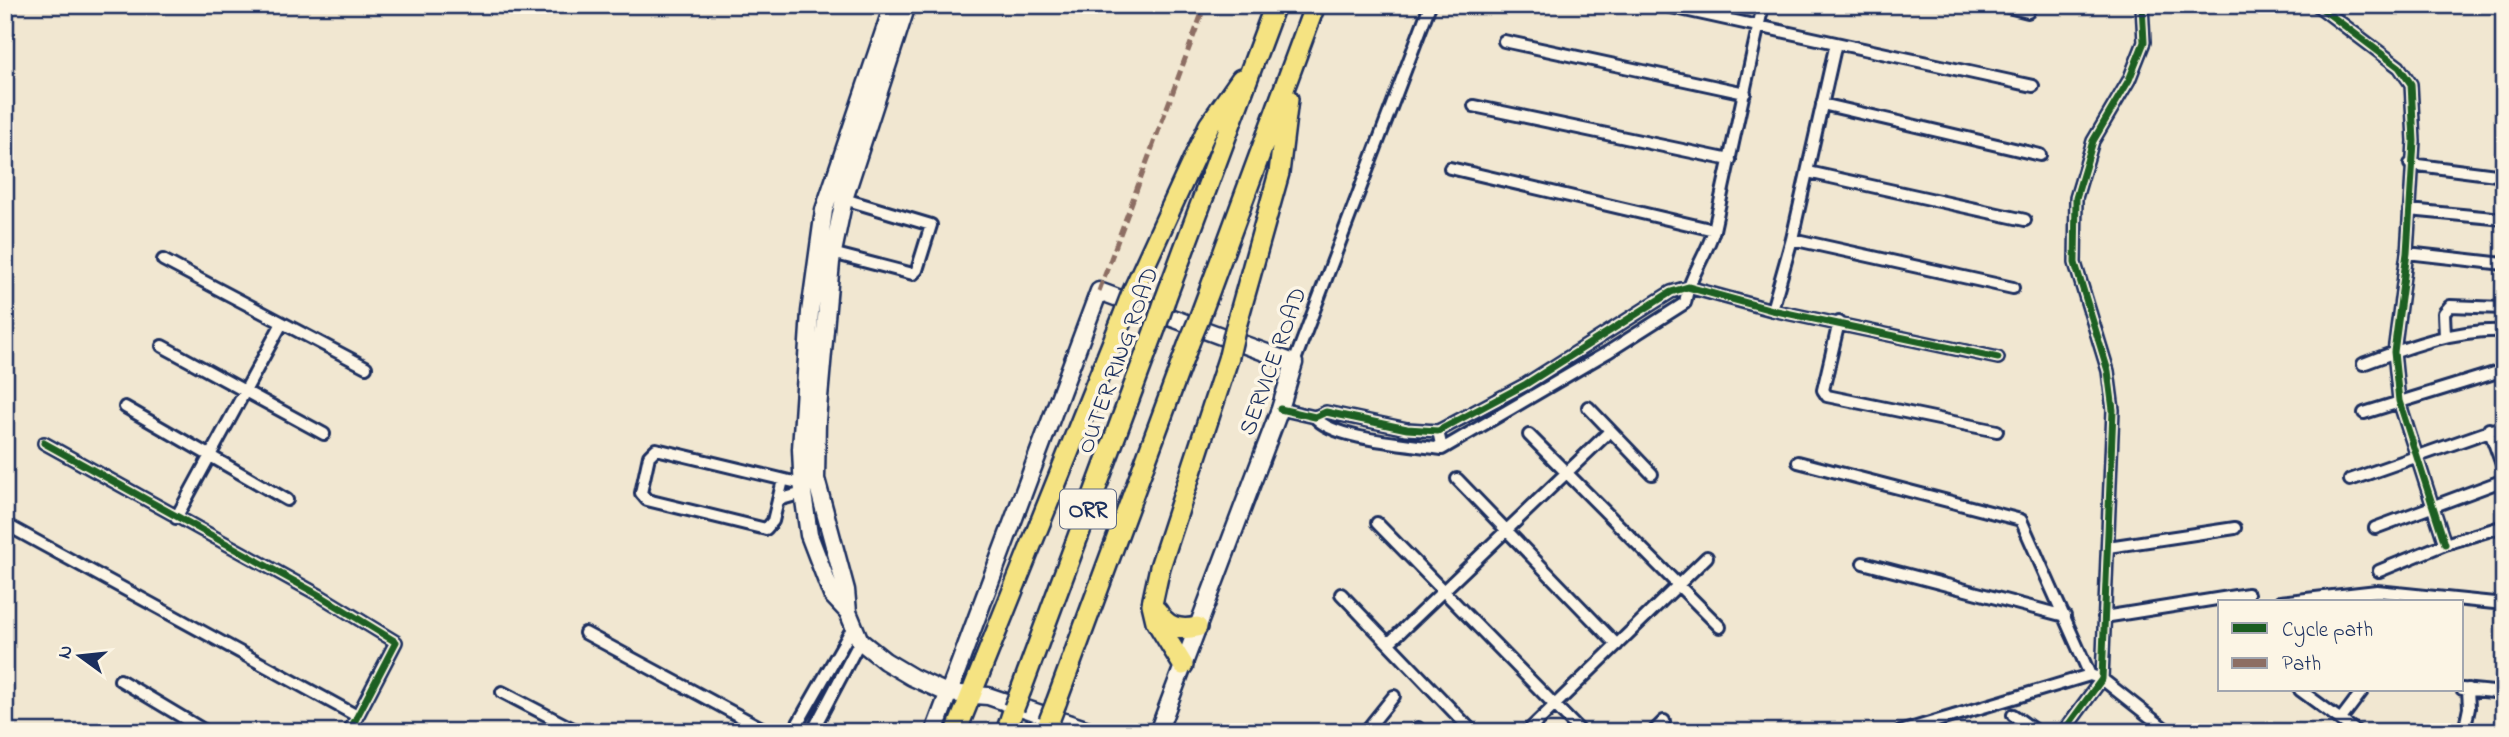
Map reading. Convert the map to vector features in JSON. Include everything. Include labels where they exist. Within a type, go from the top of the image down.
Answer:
[{"type":"highway","name":"OUTER RING ROAD","points":[[1006,732],[1275,5]]},
{"type":"highway","name":"ORR","points":[[1050,718],[1315,5]]},
{"type":"highway","points":[[956,732],[1132,293],[1209,125],[1256,56]]},
{"type":"highway","points":[[1183,666],[1156,621],[1152,604],[1160,567],[1236,330],[1279,173],[1292,67]]},
{"type":"highway","points":[[1152,604],[1163,621],[1171,626],[1197,627]]},
{"type":"main road","points":[[853,627],[846,590],[816,480],[818,407],[832,253],[844,199],[907,5]]},
{"type":"main road","points":[[890,7],[824,210],[810,312],[801,449],[809,535],[832,595],[853,627],[884,661],[947,693],[988,696],[1094,732]]},
{"type":"main road","points":[[934,732],[1099,291],[1294,363]]},
{"type":"main road","name":"SERVICE ROAD","points":[[1158,732],[1280,410],[1294,363]]},
{"type":"street","name":"SERVICE ROAD","points":[[1294,363],[1430,5]]},
{"type":"street","points":[[1662,5],[2033,86]]},
{"type":"street","points":[[1315,416],[1323,426],[1373,438],[1442,449],[1608,352],[1685,303],[1688,287],[1709,247],[1714,230],[1763,5]]},
{"type":"street","points":[[2000,5],[2028,12]]},
{"type":"street","points":[[2063,732],[2102,679],[2113,410],[2108,371],[2075,263],[2076,198],[2093,141],[2129,80],[2144,42],[2142,5]]},
{"type":"street","points":[[2317,5],[2399,67],[2411,84],[2414,115],[2407,253],[2394,352],[2399,401],[2430,506],[2445,544]]},
{"type":"street","points":[[1504,41],[1745,93]]},
{"type":"street","points":[[1772,310],[1792,239],[1836,43]]},
{"type":"street","points":[[1822,104],[2040,155]]},
{"type":"street","points":[[1474,106],[1730,160]]},
{"type":"street","points":[[2410,164],[2504,176]]},
{"type":"street","points":[[1450,168],[1714,230]]},
{"type":"street","points":[[1808,172],[2025,220]]},
{"type":"street","points":[[832,253],[913,274],[917,270],[931,225],[844,199]]},
{"type":"street","points":[[2409,210],[2504,219]]},
{"type":"street","points":[[1792,239],[2013,288]]},
{"type":"street","points":[[2407,253],[2504,264]]},
{"type":"street","points":[[163,260],[281,325],[366,367]]},
{"type":"street","points":[[1280,410],[1315,416],[1326,412],[1407,429],[1438,431],[1526,384],[1671,292],[1688,287],[1772,310],[1839,322],[1998,358]]},
{"type":"street","points":[[2445,337],[2444,313],[2450,306],[2503,308]]},
{"type":"street","points":[[1839,322],[1823,390],[1827,396],[1997,431]]},
{"type":"street","points":[[176,518],[281,325]]},
{"type":"street","points":[[2363,364],[2445,337],[2472,331],[2504,331]]},
{"type":"street","points":[[1599,337],[1608,352]]},
{"type":"street","points":[[162,346],[324,434]]},
{"type":"street","points":[[2364,413],[2501,372]]},
{"type":"street","points":[[125,407],[287,500]]},
{"type":"street","points":[[1588,407],[1652,474]]},
{"type":"street","points":[[2350,480],[2489,429],[2504,426]]},
{"type":"street","points":[[2489,429],[2504,470]]},
{"type":"street","points":[[1389,643],[1611,430]]},
{"type":"street","points":[[1438,431],[1442,449]]},
{"type":"street","points":[[1529,435],[1720,627]]},
{"type":"street","points":[[44,443],[319,595],[396,642],[349,732]]},
{"type":"street","points":[[783,480],[771,525],[762,529],[647,500],[641,489],[649,456],[656,449],[783,480],[803,488]]},
{"type":"street","points":[[1798,462],[2021,520],[2090,674]]},
{"type":"street","points":[[1457,479],[1617,645]]},
{"type":"street","points":[[2375,528],[2504,480]]},
{"type":"street","points":[[778,500],[803,488]]},
{"type":"street","points":[[1377,523],[1581,732]]},
{"type":"street","points":[[5,524],[358,716]]},
{"type":"street","points":[[2379,570],[2445,544],[2504,526]]},
{"type":"street","points":[[2108,547],[2235,528]]},
{"type":"street","points":[[1527,732],[1707,557]]},
{"type":"street","points":[[1863,564],[2065,616]]},
{"type":"street","points":[[1341,594],[1473,732]]},
{"type":"street","points":[[2104,617],[2248,594]]},
{"type":"street","points":[[2318,600],[2376,597],[2431,600]]},
{"type":"street","points":[[2464,602],[2504,604]]},
{"type":"street","points":[[793,732],[853,627]]},
{"type":"street","points":[[812,732],[853,627]]},
{"type":"street","points":[[585,633],[769,732]]},
{"type":"street","points":[[1900,732],[2090,674],[2102,679],[2169,732]]},
{"type":"street","points":[[120,680],[207,732]]},
{"type":"street","points":[[2464,732],[2469,708],[2465,689],[2504,693]]},
{"type":"street","points":[[502,692],[579,732]]},
{"type":"street","points":[[2303,692],[2357,732]]},
{"type":"street","points":[[2341,719],[2361,692]]},
{"type":"street","points":[[1366,732],[1394,696]]},
{"type":"street","points":[[2013,715],[2037,732]]},
{"type":"street","points":[[1653,732],[1664,721]]},
{"type":"marked path","points":[[1099,291],[1205,5]]},
{"type":"cycle path","points":[[2063,732],[2102,679],[2113,410],[2108,371],[2075,263],[2076,198],[2093,141],[2129,80],[2144,42],[2142,5]]},
{"type":"cycle path","points":[[2317,5],[2399,67],[2411,84],[2414,141],[2407,253],[2394,352],[2399,401],[2445,544]]},
{"type":"cycle path","points":[[1280,409],[1315,417],[1326,412],[1407,429],[1438,431],[1526,384],[1671,292],[1688,287],[1772,310],[1998,358]]},
{"type":"cycle path","points":[[44,443],[319,595],[396,642],[349,732]]}]
